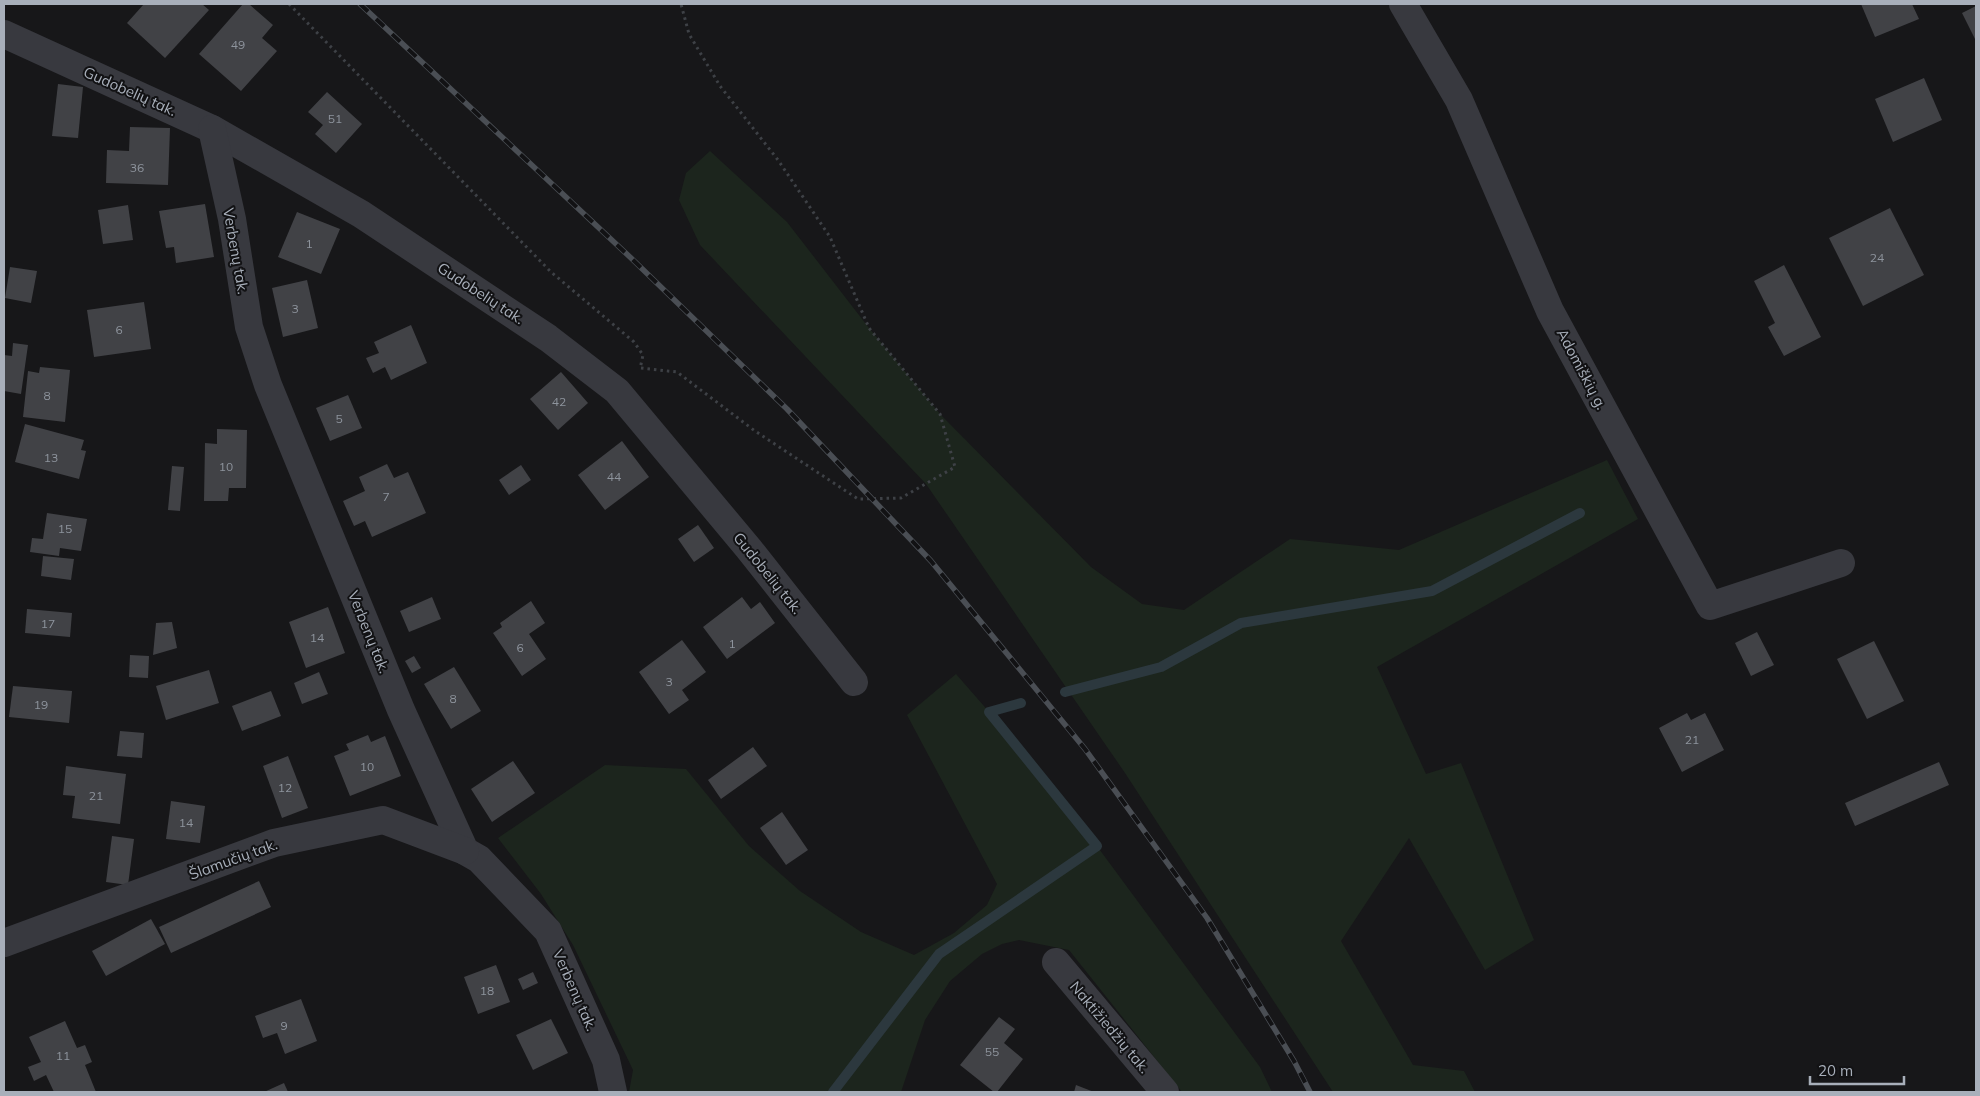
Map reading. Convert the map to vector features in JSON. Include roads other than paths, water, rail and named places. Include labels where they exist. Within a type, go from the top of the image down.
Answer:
[{"type":"street","name":"Adomiškių g.","points":[[1403,4],[1459,100],[1550,311],[1710,606],[1841,564]]},
{"type":"street","name":"Gudobelių tak.","points":[[4,34],[212,128],[360,214],[548,338],[617,391],[750,548],[854,682]]},
{"type":"street","name":"Verbenų tak.","points":[[212,128],[232,219],[249,327],[268,385],[401,710],[466,851],[479,859],[548,932],[606,1060],[613,1092]]},
{"type":"street","name":"Šlamučių tak.","points":[[4,943],[274,843],[384,820],[466,851]]},
{"type":"street","name":"Naktižiedžių tak.","points":[[1056,962],[1165,1092]]},
{"type":"waterway","points":[[1065,692],[1161,667],[1241,623],[1432,591],[1580,513]]},
{"type":"waterway","points":[[833,1092],[939,954],[1097,846],[989,712],[1021,703]]},
{"type":"railway","points":[[360,4],[631,258],[787,409],[931,561],[1085,749],[1207,918],[1294,1061],[1310,1092]]}]
